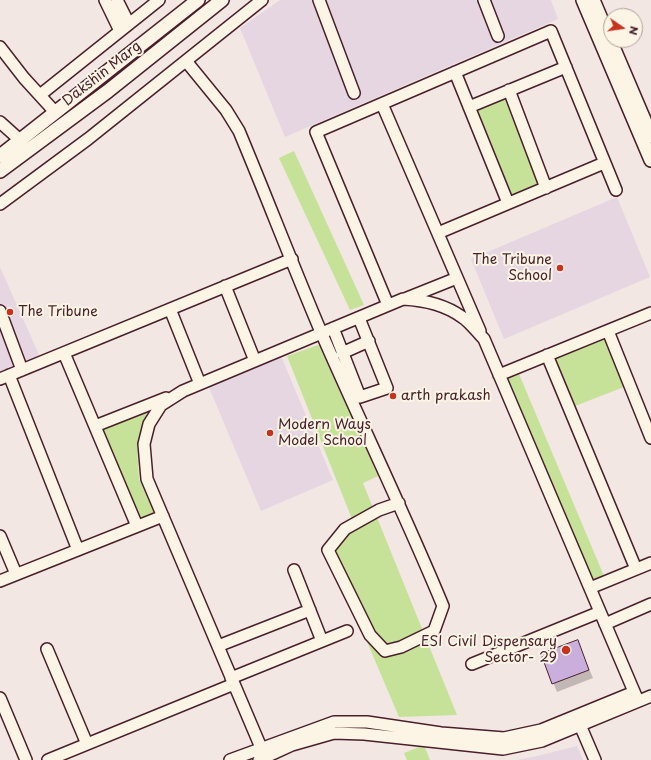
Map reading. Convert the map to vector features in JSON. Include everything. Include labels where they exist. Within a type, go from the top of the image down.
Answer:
[{"type":"main road","name":"Dakshin Marg","points":[[0,156],[198,0]]},
{"type":"main road","name":"Dakshin Marg","points":[[0,171],[108,91],[222,0]]},
{"type":"main road","points":[[583,0],[651,160]]},
{"type":"main road","points":[[593,0],[651,136]]},
{"type":"street","points":[[105,0],[124,27]]},
{"type":"street","points":[[117,0],[124,27]]},
{"type":"street","points":[[40,95],[159,0]]},
{"type":"street","points":[[0,204],[88,139],[262,0]]},
{"type":"street","points":[[319,0],[354,93]]},
{"type":"street","points":[[484,0],[498,36]]},
{"type":"street","points":[[388,305],[316,132],[551,31],[616,190]]},
{"type":"street","points":[[0,47],[24,78],[56,112]]},
{"type":"street","points":[[186,61],[226,110],[239,131],[322,333],[399,503],[443,606],[434,631],[401,647],[385,651],[370,635],[328,550],[345,529],[379,510],[399,503]]},
{"type":"street","points":[[469,107],[566,67]]},
{"type":"street","points":[[455,72],[508,203]]},
{"type":"street","points":[[509,90],[546,188]]},
{"type":"street","points":[[382,104],[484,339],[636,697]]},
{"type":"street","points":[[0,122],[20,140]]},
{"type":"street","points":[[438,233],[604,163]]},
{"type":"street","points":[[78,550],[4,377],[292,259]]},
{"type":"street","points":[[95,426],[457,278]]},
{"type":"street","points":[[226,286],[255,361]]},
{"type":"street","points":[[403,299],[421,300],[442,306],[463,317],[484,339]]},
{"type":"street","points":[[170,309],[200,384]]},
{"type":"street","points":[[0,311],[22,370]]},
{"type":"street","points":[[499,375],[651,313]]},
{"type":"street","points":[[333,328],[360,397],[387,388],[359,318]]},
{"type":"street","points":[[608,331],[651,438]]},
{"type":"street","points":[[342,353],[369,341]]},
{"type":"street","points":[[64,353],[138,526]]},
{"type":"street","points":[[547,355],[636,569]]},
{"type":"street","points":[[183,391],[161,405],[149,424],[144,444],[147,479],[233,681],[261,755]]},
{"type":"street","points":[[0,581],[163,516]]},
{"type":"street","points":[[0,536],[16,574]]},
{"type":"street","points":[[590,588],[651,563]]},
{"type":"street","points":[[294,570],[322,641]]},
{"type":"street","points":[[605,624],[651,604]]},
{"type":"street","points":[[218,646],[310,610]]},
{"type":"street","points":[[472,664],[600,612]]},
{"type":"street","points":[[48,760],[347,631]]},
{"type":"street","points":[[47,649],[87,744]]},
{"type":"street","points":[[230,760],[261,755],[334,722],[367,722],[441,733],[504,738],[578,721],[636,697],[651,696]]},
{"type":"street","points":[[0,698],[26,760]]},
{"type":"street","points":[[578,721],[595,760]]},
{"type":"shaded area","points":[[280,0],[551,0],[558,19],[285,137],[240,28]]},
{"type":"shaded area","name":"The Tribune School","points":[[617,197],[650,277],[504,339],[471,259]]},
{"type":"shaded area","name":"The Tribune","points":[[0,267],[40,357],[0,373]]},
{"type":"shaded area","name":"Modern Ways Model School","points":[[281,356],[333,480],[261,511],[208,385]]},
{"type":"shaded area","points":[[577,746],[583,760],[517,760],[533,757]]},
{"type":"green space","points":[[506,99],[539,184],[512,195],[478,110]]},
{"type":"green space","points":[[294,151],[364,305],[350,310],[279,158]]},
{"type":"green space","points":[[605,338],[624,387],[575,406],[555,357]]},
{"type":"green space","points":[[335,339],[387,472],[363,483],[457,715],[399,717],[328,550],[352,519],[287,356]]},
{"type":"green space","points":[[519,374],[604,576],[593,580],[508,378]]},
{"type":"green space","points":[[149,409],[142,423],[137,446],[139,479],[155,514],[140,521],[102,428]]},
{"type":"green space","points":[[424,745],[430,760],[407,760],[404,753]]},
{"type":"building","points":[[578,640],[589,670],[552,684],[541,654]]},
{"type":"place","name":"The Tribune School","points":[[560,268]]},
{"type":"place","name":"The Tribune","points":[[10,312]]},
{"type":"place","name":"arth prakash","points":[[393,396]]},
{"type":"place","name":"Modern Ways Model School","points":[[270,433]]},
{"type":"place","name":"ESI Civil Dispensary Sector- 29","points":[[566,650]]}]
